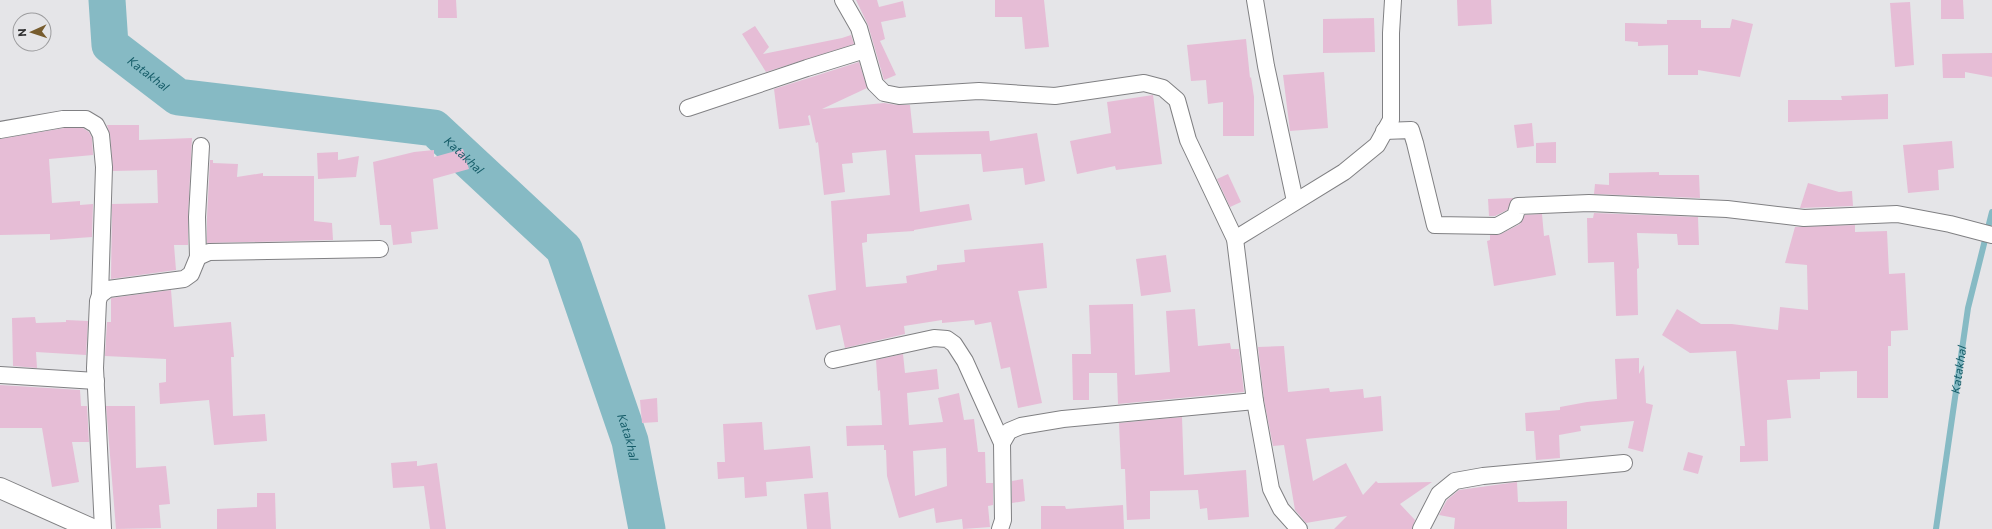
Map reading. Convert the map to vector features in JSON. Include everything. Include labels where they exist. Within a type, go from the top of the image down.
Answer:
[{"type":"street","points":[[842,0],[859,28],[875,84],[884,92],[899,96],[979,91],[1055,96],[1144,83],[1163,88],[1177,100],[1188,140],[1235,239],[1255,401],[1271,489],[1281,509],[1299,529]]},
{"type":"street","points":[[1255,0],[1266,66],[1295,201]]},
{"type":"street","points":[[1235,239],[1344,172],[1376,145],[1391,120],[1391,33],[1393,0]]},
{"type":"street","points":[[688,108],[865,50]]},
{"type":"street","points":[[0,130],[63,119],[86,119],[96,125],[101,134],[104,167],[96,381],[103,529]]},
{"type":"street","points":[[1384,132],[1411,130],[1435,225],[1497,226],[1515,216],[1518,206],[1589,203],[1727,209],[1804,218],[1897,214],[1950,224],[1992,235]]},
{"type":"street","points":[[100,295],[108,289],[184,279],[191,274],[198,257],[201,146]]},
{"type":"street","points":[[198,257],[209,252],[380,249]]},
{"type":"street","points":[[834,360],[934,338],[947,339],[954,344],[964,361],[1002,443],[1003,520],[1000,529]]},
{"type":"street","points":[[0,375],[96,381]]},
{"type":"street","points":[[1002,443],[1009,431],[1021,426],[1063,419],[1255,401]]},
{"type":"street","points":[[1421,529],[1439,494],[1455,481],[1483,476],[1624,463]]},
{"type":"street","points":[[0,488],[92,529]]},
{"type":"building","points":[[438,0],[456,0],[457,18],[438,18]]},
{"type":"building","points":[[856,0],[877,0],[879,7],[903,1],[906,17],[881,22],[885,39],[880,41],[896,75],[884,80],[868,25]]},
{"type":"building","points":[[995,0],[1044,0],[1049,47],[1025,49],[1022,17],[995,17]]},
{"type":"building","points":[[1457,0],[1491,0],[1492,24],[1458,26]]},
{"type":"building","points":[[1941,0],[1963,0],[1964,19],[1941,19]]},
{"type":"building","points":[[1910,2],[1914,65],[1895,67],[1890,3]]},
{"type":"building","points":[[1374,18],[1375,52],[1323,53],[1323,19]]},
{"type":"building","points":[[1732,19],[1753,24],[1740,77],[1698,70],[1698,75],[1668,75],[1668,45],[1638,46],[1638,42],[1625,41],[1625,23],[1667,24],[1667,20],[1701,20],[1701,28],[1730,28]]},
{"type":"building","points":[[755,26],[769,47],[763,54],[851,35],[854,44],[766,72],[742,34]]},
{"type":"building","points":[[1246,39],[1250,78],[1251,77],[1254,97],[1254,136],[1223,136],[1223,102],[1208,104],[1206,80],[1191,81],[1187,45]]},
{"type":"building","points":[[1992,53],[1992,77],[1965,72],[1965,78],[1943,78],[1942,54]]},
{"type":"building","points":[[859,62],[867,88],[822,109],[884,103],[910,105],[913,133],[989,131],[990,141],[1037,133],[1045,181],[1025,185],[1023,168],[983,172],[981,154],[915,155],[920,212],[969,204],[972,220],[914,231],[867,234],[867,242],[862,243],[866,287],[907,283],[906,276],[937,270],[937,265],[965,262],[964,250],[1043,243],[1047,288],[1018,291],[1042,403],[1018,408],[1010,367],[1001,369],[991,322],[975,325],[974,320],[942,323],[942,320],[904,326],[905,334],[845,348],[840,325],[816,330],[808,295],[836,290],[831,201],[890,195],[886,150],[852,153],[853,163],[842,164],[845,192],[824,195],[818,142],[816,143],[810,115],[808,116],[810,125],[779,129],[774,89]]},
{"type":"building","points":[[1324,72],[1328,128],[1290,131],[1283,75]]},
{"type":"building","points":[[1888,94],[1888,119],[1788,122],[1788,100],[1842,100],[1841,96]]},
{"type":"building","points":[[1153,95],[1162,164],[1116,170],[1115,166],[1077,174],[1070,141],[1111,133],[1107,102]]},
{"type":"building","points":[[1532,123],[1534,146],[1517,148],[1514,125]]},
{"type":"building","points":[[107,125],[139,125],[139,140],[192,138],[188,245],[174,245],[176,270],[111,279],[112,204],[158,203],[157,170],[113,171],[110,134]]},
{"type":"building","points":[[64,128],[83,128],[89,132],[92,138],[93,155],[49,159],[52,203],[80,201],[80,205],[93,204],[92,237],[50,240],[50,234],[0,235],[0,139]]},
{"type":"building","points":[[1952,141],[1954,168],[1938,170],[1939,190],[1908,193],[1903,145]]},
{"type":"building","points":[[1556,142],[1556,163],[1536,163],[1536,143]]},
{"type":"building","points":[[463,149],[469,169],[433,179],[438,229],[411,232],[412,243],[393,245],[391,225],[380,225],[373,162],[414,152],[434,150],[434,157]]},
{"type":"building","points":[[338,152],[338,160],[359,156],[356,177],[318,179],[317,153]]},
{"type":"building","points":[[210,160],[213,160],[213,163],[238,164],[237,177],[263,173],[263,176],[314,176],[314,221],[332,223],[333,240],[207,243]]},
{"type":"building","points":[[1659,172],[1659,175],[1699,175],[1700,198],[1594,194],[1595,184],[1609,185],[1609,173]]},
{"type":"building","points":[[1228,174],[1241,202],[1230,207],[1217,179]]},
{"type":"building","points":[[1808,183],[1839,192],[1852,191],[1853,206],[1800,208]]},
{"type":"building","points":[[1513,198],[1507,210],[1495,216],[1489,216],[1488,199]]},
{"type":"building","points":[[1594,213],[1698,217],[1699,245],[1678,245],[1677,234],[1637,233],[1639,268],[1637,269],[1638,315],[1616,316],[1614,262],[1588,263],[1587,218],[1593,218]]},
{"type":"building","points":[[1542,214],[1544,236],[1549,235],[1556,275],[1494,286],[1487,241],[1490,240],[1490,235],[1501,234],[1520,224],[1525,215]]},
{"type":"building","points":[[1855,225],[1855,232],[1887,231],[1889,274],[1905,273],[1908,330],[1891,331],[1891,346],[1888,346],[1888,398],[1857,398],[1857,371],[1820,372],[1820,379],[1787,380],[1791,418],[1767,420],[1768,461],[1740,462],[1740,446],[1745,446],[1736,351],[1690,353],[1662,335],[1677,309],[1701,324],[1732,324],[1778,330],[1780,307],[1808,310],[1807,265],[1785,263],[1795,227]]},
{"type":"building","points":[[1166,255],[1171,292],[1141,296],[1136,259]]},
{"type":"building","points":[[171,290],[174,327],[231,322],[234,357],[231,357],[233,416],[265,414],[267,441],[214,445],[209,400],[160,404],[159,383],[166,382],[166,359],[105,356],[107,322],[111,322],[111,298]]},
{"type":"building","points":[[1133,304],[1135,375],[1170,372],[1166,311],[1195,309],[1198,346],[1230,343],[1231,349],[1239,349],[1244,392],[1118,404],[1117,373],[1089,373],[1089,400],[1073,400],[1072,354],[1091,354],[1089,305]]},
{"type":"building","points":[[35,317],[36,323],[66,322],[66,320],[88,321],[86,355],[36,352],[37,368],[13,366],[12,318]]},
{"type":"building","points":[[1284,346],[1288,392],[1329,388],[1330,392],[1363,389],[1364,398],[1381,396],[1383,431],[1306,439],[1313,481],[1346,463],[1363,495],[1376,481],[1378,483],[1432,482],[1400,504],[1415,520],[1412,529],[1334,529],[1347,516],[1306,523],[1295,510],[1284,445],[1273,446],[1264,400],[1258,347]]},
{"type":"building","points":[[903,354],[905,373],[937,369],[939,389],[907,393],[909,425],[943,422],[938,398],[959,393],[964,420],[974,419],[978,452],[985,452],[986,483],[993,483],[993,505],[988,506],[990,527],[963,529],[962,519],[936,523],[934,508],[899,518],[887,476],[886,450],[884,450],[884,445],[847,446],[846,426],[882,425],[880,390],[878,391],[876,360]],"holes":[[[946,448],[947,486],[915,496],[913,451]]]},
{"type":"building","points":[[1639,358],[1639,374],[1644,365],[1646,403],[1653,405],[1643,452],[1628,448],[1634,421],[1580,426],[1581,431],[1559,435],[1560,458],[1536,460],[1534,431],[1526,431],[1525,413],[1560,410],[1560,407],[1617,399],[1615,359]]},
{"type":"building","points":[[0,385],[80,390],[81,406],[87,406],[89,442],[72,442],[79,482],[52,487],[42,428],[0,428]]},
{"type":"building","points":[[657,398],[658,422],[642,423],[640,400]]},
{"type":"building","points":[[106,406],[135,406],[136,468],[166,466],[170,504],[159,505],[161,528],[116,529]]},
{"type":"building","points":[[1182,417],[1184,475],[1246,470],[1249,517],[1208,520],[1207,508],[1200,509],[1198,490],[1150,491],[1150,519],[1127,520],[1125,469],[1121,469],[1119,423]]},
{"type":"building","points":[[762,422],[764,450],[810,446],[813,478],[766,482],[767,496],[745,498],[744,477],[718,479],[717,462],[725,462],[723,424]]},
{"type":"building","points":[[1688,452],[1703,456],[1698,474],[1683,470]]},
{"type":"building","points":[[417,461],[417,466],[437,463],[446,529],[430,529],[424,486],[393,488],[391,463]]},
{"type":"building","points":[[1023,479],[1025,501],[1012,503],[1012,481]]},
{"type":"building","points":[[1517,482],[1518,502],[1567,501],[1567,529],[1454,529],[1455,518],[1439,515],[1447,500],[1459,490]]},
{"type":"building","points":[[828,492],[831,529],[807,529],[804,494]]},
{"type":"building","points":[[257,493],[275,493],[276,529],[217,529],[217,509],[257,507]]},
{"type":"building","points":[[1123,505],[1124,529],[1041,529],[1041,506],[1065,506],[1066,509]]},
{"type":"waterway","name":"Katakhal","points":[[107,0],[110,45],[178,97],[434,128],[564,249],[630,441],[647,529]]},
{"type":"waterway","name":"Katakhal","points":[[1936,529],[1968,308],[1992,212]]}]
